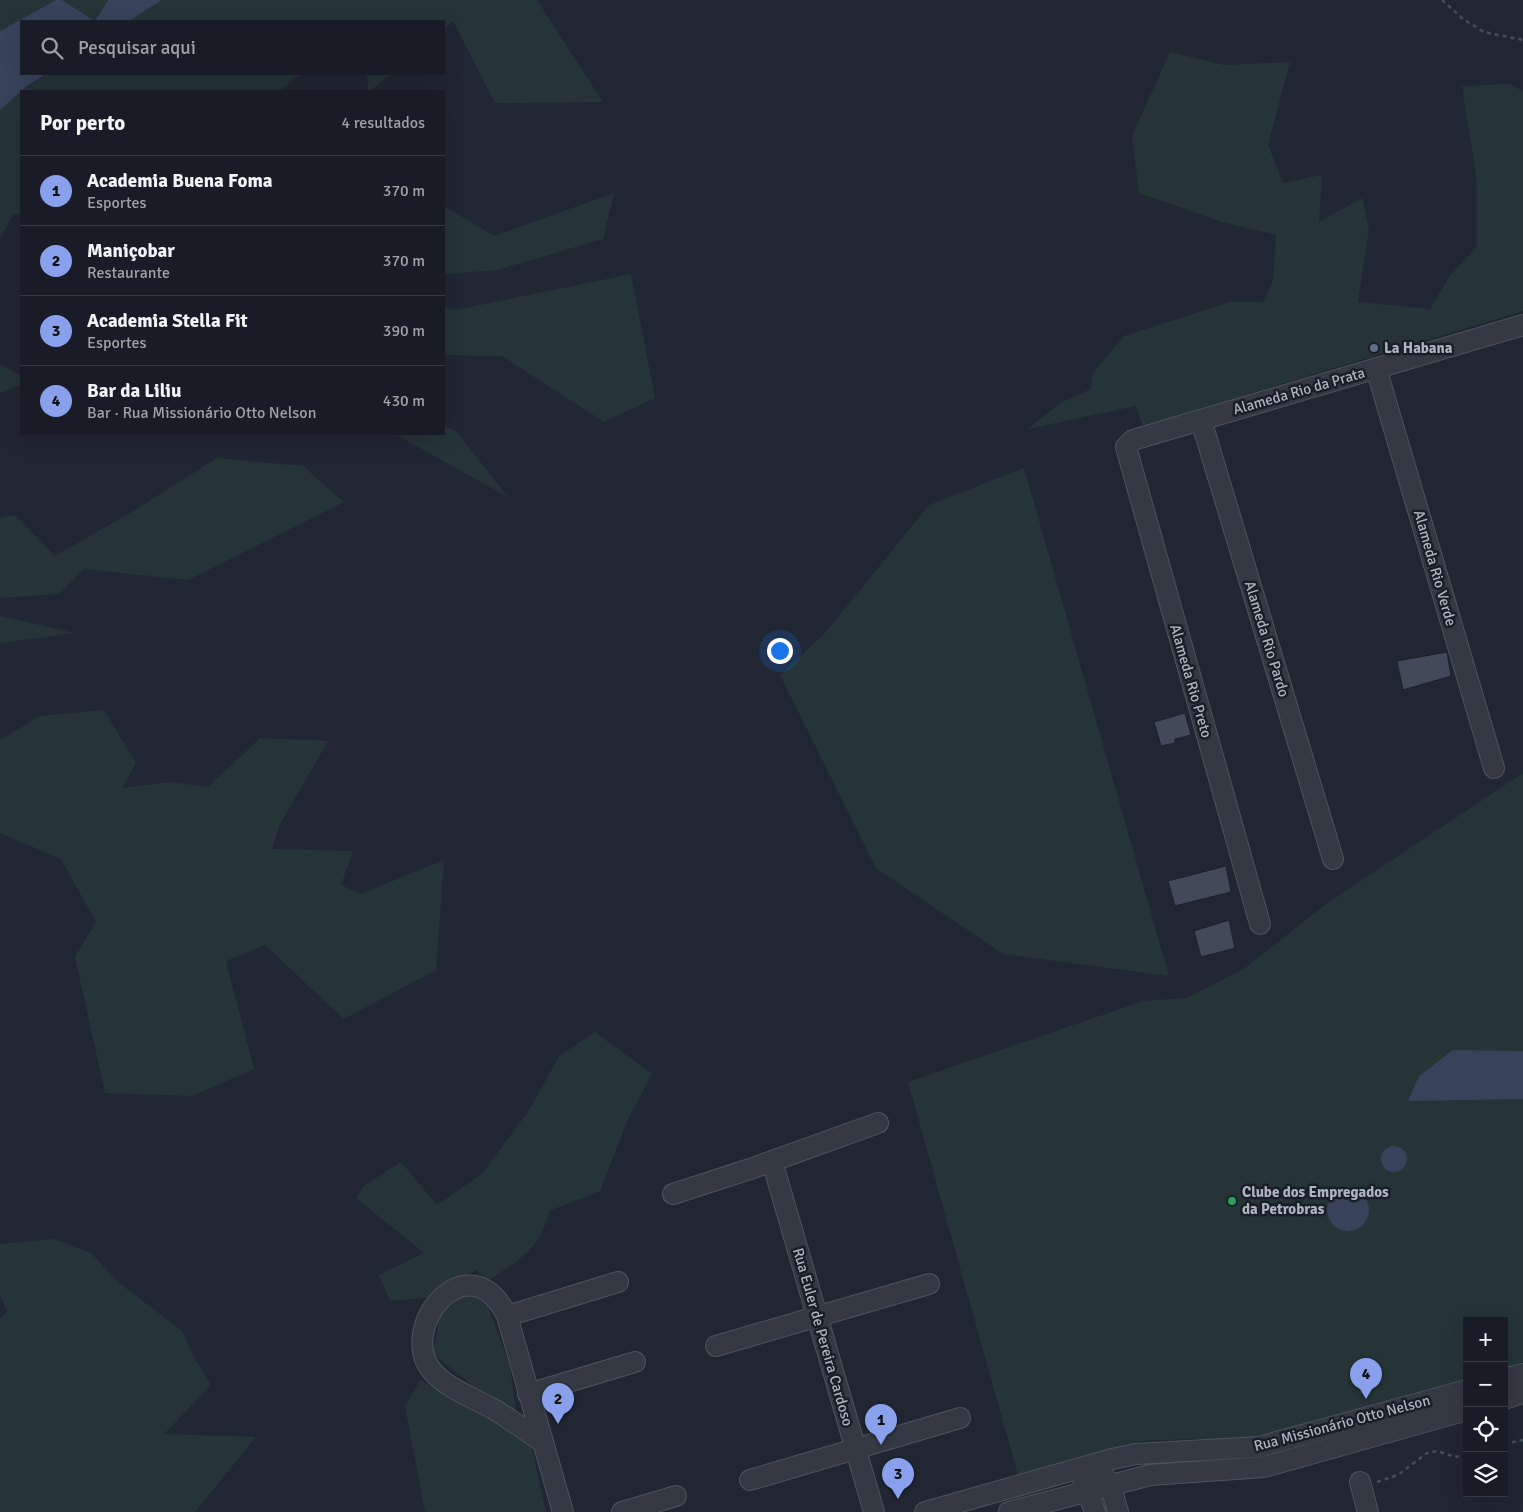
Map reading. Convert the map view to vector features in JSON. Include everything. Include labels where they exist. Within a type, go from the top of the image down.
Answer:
[{"type":"street","name":"Alameda Rio da Prata","points":[[1132,440],[1523,325]]},
{"type":"street","name":"Alameda Rio Verde","points":[[1376,368],[1494,768]]},
{"type":"street","name":"Alameda Rio Pardo","points":[[1201,420],[1334,858]]},
{"type":"street","name":"Alameda Rio Preto","points":[[1132,440],[1126,447],[1126,452],[1260,924]]},
{"type":"street","points":[[673,1194],[878,1123]]},
{"type":"street","name":"Rua Euler de Pereira Cardoso","points":[[772,1161],[874,1512]]},
{"type":"street","points":[[507,1316],[618,1282]]},
{"type":"street","points":[[716,1346],[929,1284]]},
{"type":"street","points":[[541,1441],[496,1410],[442,1380],[426,1362],[423,1349],[424,1330],[430,1313],[440,1298],[451,1290],[464,1285],[480,1286],[499,1300],[507,1316],[541,1441],[563,1512]]},
{"type":"street","points":[[528,1394],[635,1362]]},
{"type":"street","points":[[1508,1378],[1523,1374]]},
{"type":"street","name":"Rua Missionário Otto Nelson","points":[[925,1512],[1086,1466],[1136,1454],[1259,1447],[1463,1391]]},
{"type":"street","points":[[1508,1398],[1523,1393]]},
{"type":"street","name":"Rua Missionário Otto Nelson","points":[[1009,1512],[1150,1475],[1264,1467],[1463,1411]]},
{"type":"street","points":[[750,1480],[960,1418]]},
{"type":"street","points":[[1086,1466],[1110,1484],[1118,1512]]},
{"type":"street","points":[[1086,1466],[1089,1490],[1095,1512]]},
{"type":"street","points":[[1360,1484],[1368,1512]]},
{"type":"street","points":[[622,1512],[676,1496]]},
{"type":"path","points":[[1442,0],[1463,19],[1484,32],[1523,40]]},
{"type":"path","points":[[1508,1443],[1523,1440]]},
{"type":"path","points":[[1360,1484],[1398,1475],[1427,1453],[1437,1451],[1455,1457],[1463,1455]]},
{"type":"shaded area","points":[[0,0],[56,0],[0,31]]},
{"type":"shaded area","points":[[62,0],[108,0],[96,20]]},
{"type":"shaded area","points":[[162,0],[537,0],[603,102],[495,103],[453,21],[445,28],[445,20],[131,20]]},
{"type":"shaded area","points":[[1170,52],[1224,65],[1290,62],[1268,145],[1283,183],[1322,175],[1319,222],[1362,198],[1369,229],[1358,302],[1430,309],[1451,274],[1477,247],[1477,182],[1462,86],[1509,84],[1523,91],[1523,311],[1143,426],[1136,406],[1028,429],[1060,403],[1091,389],[1093,373],[1124,336],[1230,302],[1263,302],[1273,280],[1276,235],[1222,222],[1139,193],[1132,136]]},
{"type":"shaded area","points":[[45,75],[300,75],[280,90],[22,90]]},
{"type":"shaded area","points":[[367,75],[390,75],[371,90],[368,90]]},
{"type":"shaded area","points":[[20,92],[20,215],[14,214],[0,238],[0,110]]},
{"type":"shaded area","points":[[614,193],[603,239],[497,270],[445,274],[445,207],[494,236]]},
{"type":"shaded area","points":[[631,274],[655,398],[604,422],[502,356],[445,355],[445,307],[456,310]]},
{"type":"shaded area","points":[[0,364],[20,375],[20,384],[0,393]]},
{"type":"shaded area","points":[[445,426],[456,431],[508,497],[397,435],[445,435]]},
{"type":"shaded area","points":[[217,458],[303,466],[344,502],[188,580],[84,569],[59,594],[0,598],[0,518],[15,515],[55,556],[135,510]]},
{"type":"shaded area","points":[[1024,468],[1169,976],[1003,954],[876,868],[780,675],[826,632],[929,505]]},
{"type":"shaded area","points":[[0,616],[75,633],[0,643]]},
{"type":"shaded area","points":[[104,710],[136,763],[122,788],[170,782],[208,787],[260,738],[328,741],[279,826],[272,849],[353,851],[341,885],[361,894],[444,860],[436,970],[344,1019],[265,945],[226,961],[254,1069],[192,1096],[105,1093],[75,957],[96,922],[61,859],[0,833],[0,740],[40,716]]},
{"type":"shaded area","name":"Clube dos Empregados da Petrobras","points":[[1523,773],[1523,1362],[1508,1367],[1508,1317],[1463,1317],[1463,1380],[1280,1436],[1140,1441],[1018,1475],[908,1082],[1143,1001],[1187,998],[1245,968],[1326,904]]},
{"type":"shaded area","points":[[595,1032],[652,1074],[628,1119],[600,1191],[549,1211],[541,1235],[527,1253],[487,1281],[476,1270],[431,1297],[390,1301],[379,1275],[424,1253],[356,1198],[365,1185],[401,1162],[437,1205],[482,1174],[530,1109],[559,1056]]},
{"type":"shaded area","points":[[54,1239],[91,1253],[118,1282],[182,1331],[195,1359],[211,1385],[164,1434],[256,1437],[195,1512],[0,1512],[0,1319],[7,1312],[0,1294],[0,1244]]},
{"type":"shaded area","points":[[457,1294],[485,1298],[510,1367],[516,1411],[472,1385],[433,1354],[440,1314]]},
{"type":"shaded area","points":[[420,1380],[531,1444],[546,1512],[425,1512],[405,1407]]},
{"type":"water","points":[[56,0],[62,0],[93,20],[20,20],[20,75],[44,75],[20,90],[20,92],[0,110],[0,31]]},
{"type":"water","points":[[108,0],[162,0],[131,20],[96,20]]},
{"type":"water","points":[[1453,1050],[1523,1051],[1523,1099],[1408,1101],[1419,1076]]},
{"type":"water","points":[[1394,1146],[1403,1150],[1407,1159],[1403,1168],[1394,1172],[1385,1168],[1381,1159],[1385,1150]]},
{"type":"water","points":[[1348,1189],[1363,1195],[1369,1210],[1363,1225],[1348,1231],[1333,1225],[1327,1210],[1333,1195]]},
{"type":"building","points":[[1447,652],[1451,676],[1403,690],[1397,661]]},
{"type":"building","points":[[1185,713],[1191,735],[1175,739],[1175,743],[1161,746],[1154,722]]},
{"type":"building","points":[[1226,866],[1231,892],[1175,906],[1168,881]]},
{"type":"building","points":[[1229,920],[1235,948],[1201,957],[1194,931]]},
{"type":"place","name":"La Habana","points":[[1374,348]]},
{"type":"place","name":"Clube dos Empregados da Petrobras","points":[[1232,1201]]},
{"type":"place","name":"Bar da Liliu","points":[[1366,1399]]},
{"type":"place","name":"Maniçobar","points":[[558,1424]]},
{"type":"place","name":"Academia Buena Foma","points":[[881,1445]]},
{"type":"place","name":"Academia Stella Fit","points":[[898,1499]]}]
